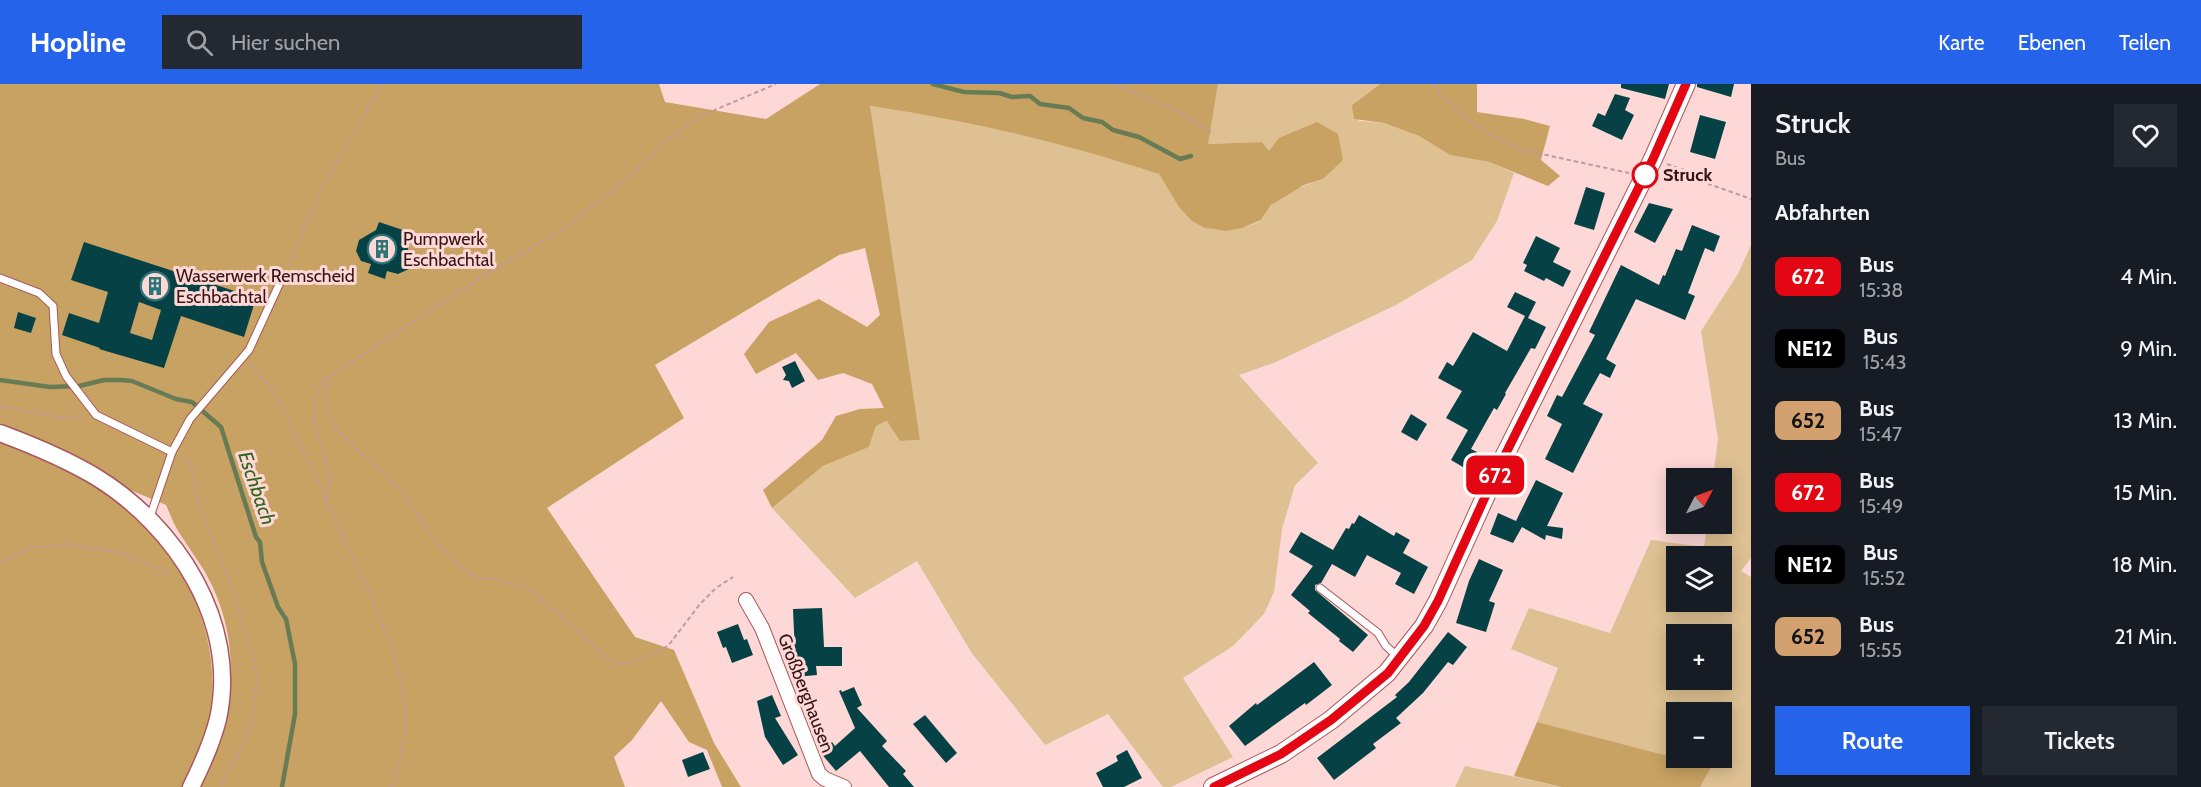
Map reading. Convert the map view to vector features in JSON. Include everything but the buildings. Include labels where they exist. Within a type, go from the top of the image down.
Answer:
[{"type":"main road","points":[[1214,787],[1281,754],[1313,734],[1377,683],[1400,659],[1432,613],[1495,475],[1643,180],[1686,84]]},
{"type":"street","points":[[0,433],[94,475],[116,490],[149,520],[176,551],[195,580],[208,608],[218,640],[222,666],[218,718],[210,748],[191,787]]},
{"type":"street","name":"Großberghausen","points":[[746,600],[762,628],[819,774],[844,787]]},
{"type":"lane","points":[[149,520],[172,452],[190,419],[249,350],[283,276]]},
{"type":"lane","points":[[0,279],[39,293],[53,306],[56,354],[71,383],[96,415],[172,452]]},
{"type":"lane","points":[[1320,588],[1378,633],[1386,646],[1400,659]]},
{"type":"path","points":[[283,276],[323,186],[382,84]]},
{"type":"path","points":[[326,501],[330,477],[313,419],[316,397],[320,386],[328,376],[488,273],[559,232],[627,179],[668,140],[698,117],[776,84]]},
{"type":"path","points":[[1113,84],[1176,110],[1214,134]]},
{"type":"path","points":[[1432,84],[1446,100],[1472,122],[1506,144],[1523,150],[1624,171],[1643,180]]},
{"type":"path","points":[[1653,159],[1684,170],[1709,184],[1751,199]]},
{"type":"path","points":[[243,358],[261,374],[272,389],[366,586],[395,657],[405,702],[405,733],[392,787]]},
{"type":"path","points":[[328,376],[327,411],[338,431],[403,493],[436,543],[462,568],[476,577],[501,580],[529,590],[551,606],[608,660],[618,664],[633,662],[668,646],[700,603],[716,588],[733,577]]},
{"type":"path","points":[[0,406],[64,418],[96,415]]},
{"type":"path","points":[[172,452],[191,465],[201,507],[231,585],[253,655],[257,676],[253,717],[246,738],[220,787]]},
{"type":"path","points":[[0,563],[30,548],[69,544],[121,553],[169,573],[176,551]]},
{"type":"shaded area","points":[[0,84],[659,84],[665,102],[766,119],[820,84],[1218,84],[1208,144],[1262,142],[1269,151],[1279,138],[1317,122],[1338,134],[1343,160],[1323,179],[1304,185],[1271,205],[1261,220],[1242,228],[1226,231],[1205,228],[1192,221],[1179,207],[1159,174],[1016,134],[944,118],[870,106],[920,440],[900,441],[887,421],[876,426],[869,447],[823,466],[772,508],[763,490],[822,440],[836,416],[860,409],[884,408],[872,384],[843,373],[818,380],[796,353],[756,374],[744,354],[769,322],[819,299],[867,327],[880,315],[865,248],[839,255],[655,365],[684,418],[547,508],[635,637],[674,650],[714,743],[741,787],[722,787],[707,750],[689,742],[661,701],[632,740],[614,757],[625,787],[199,787],[221,734],[230,680],[230,653],[226,626],[218,599],[205,572],[178,531],[166,505],[130,490],[92,465],[0,423]]},
{"type":"shaded area","points":[[1218,84],[1380,84],[1352,105],[1359,121],[1384,123],[1419,136],[1450,155],[1489,162],[1514,173],[1497,221],[1472,260],[1396,305],[1276,362],[1239,375],[1318,463],[1295,485],[1282,529],[1274,592],[1264,614],[1233,646],[1183,678],[1233,757],[1171,787],[1163,787],[1108,714],[1045,745],[971,652],[917,561],[855,598],[772,508],[823,466],[869,447],[876,426],[888,421],[900,441],[920,440],[869,106],[1008,130],[1090,151],[1160,174],[1181,208],[1198,224],[1221,230],[1236,229],[1262,219],[1269,208],[1280,198],[1323,179],[1269,152],[1262,142],[1207,144]]},
{"type":"shaded area","points":[[1380,84],[1477,84],[1477,112],[1524,119],[1550,126],[1541,160],[1560,176],[1548,186],[1489,162],[1450,155],[1419,136],[1384,123],[1354,119],[1352,105]]},
{"type":"shaded area","points":[[1751,245],[1751,558],[1741,571],[1751,577],[1751,787],[1700,787],[1710,768],[1732,768],[1732,702],[1666,702],[1666,756],[1537,722],[1558,668],[1511,649],[1529,608],[1610,633],[1651,540],[1696,546],[1666,546],[1666,612],[1732,612],[1732,546],[1704,546],[1706,534],[1732,534],[1732,468],[1714,468],[1718,439],[1701,331],[1738,274]]},
{"type":"shaded area","points":[[0,441],[78,475],[119,503],[146,528],[169,556],[188,586],[202,619],[210,654],[212,690],[206,736],[183,787],[0,787]]},
{"type":"shaded area","points":[[1537,722],[1666,755],[1666,768],[1710,768],[1700,787],[1562,787],[1514,776]]},
{"type":"shaded area","points":[[1465,766],[1562,787],[1455,787]]},
{"type":"waterway","points":[[933,84],[964,92],[999,93],[1012,97],[1030,96],[1040,104],[1069,108],[1083,118],[1102,122],[1113,130],[1139,137],[1180,159],[1191,156]]},
{"type":"waterway","name":"Eschbach","points":[[0,380],[50,387],[79,386],[104,380],[132,381],[176,399],[192,402],[221,427],[256,537],[260,542],[262,562],[278,607],[286,619],[295,664],[295,714],[282,787]]},
{"type":"bus line","name":"672","points":[[1214,787],[1281,754],[1313,734],[1388,673],[1424,626],[1438,601],[1495,475],[1653,159],[1682,98],[1686,84]]},
{"type":"place","name":"Struck","points":[[1645,175]]},
{"type":"place","name":"Pumpwerk Eschbachtal","points":[[382,249]]},
{"type":"place","name":"Wasserwerk Remscheid Eschbachtal","points":[[155,286]]}]
